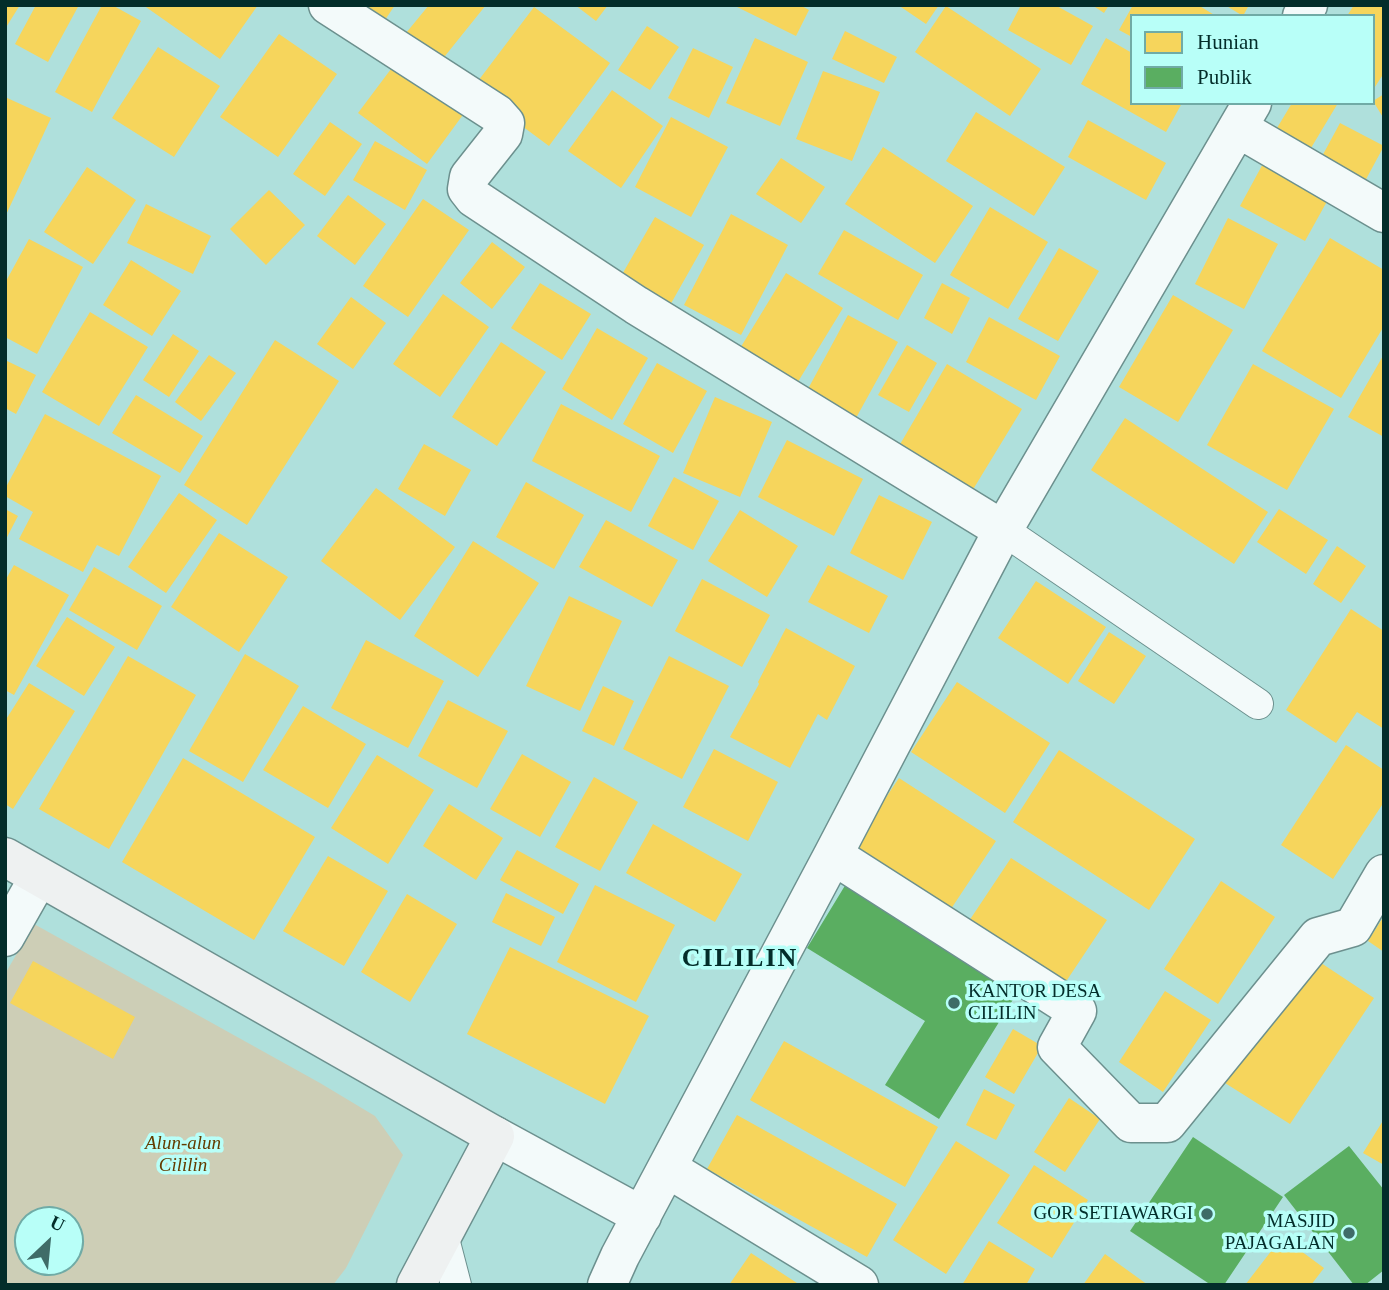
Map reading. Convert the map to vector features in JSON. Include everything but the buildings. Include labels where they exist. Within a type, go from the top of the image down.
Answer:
[{"type":"main road","points":[[5,857],[495,1136],[416,1285]]},
{"type":"street","points":[[328,5],[497,114],[505,123],[503,134],[469,177],[467,189],[474,198],[647,312],[1003,530]]},
{"type":"street","points":[[607,1285],[1003,530],[1245,116],[1384,213]]},
{"type":"street","points":[[833,855],[1077,1011],[1057,1047],[1131,1123],[1167,1123],[1318,937],[1353,927],[1384,874]]},
{"type":"street","points":[[5,937],[39,877]]},
{"type":"street","points":[[495,1136],[642,1216]]},
{"type":"street","points":[[667,1168],[859,1285]]},
{"type":"lane","points":[[1003,530],[1258,704]]},
{"type":"lane","points":[[443,1235],[456,1285]]},
{"type":"green space","name":"Alun-alun Cililin","points":[[34,924],[375,1116],[403,1155],[346,1268],[333,1285],[5,1285],[5,974]]},
{"type":"place","name":"KANTOR DESA CILILIN","points":[[954,1003]]},
{"type":"place","name":"GOR SETIAWARGI","points":[[1207,1214]]},
{"type":"place","name":"MASJID PAJAGALAN","points":[[1349,1233]]},
{"type":"district","name":"CILILIN","points":[[740,959]]}]
